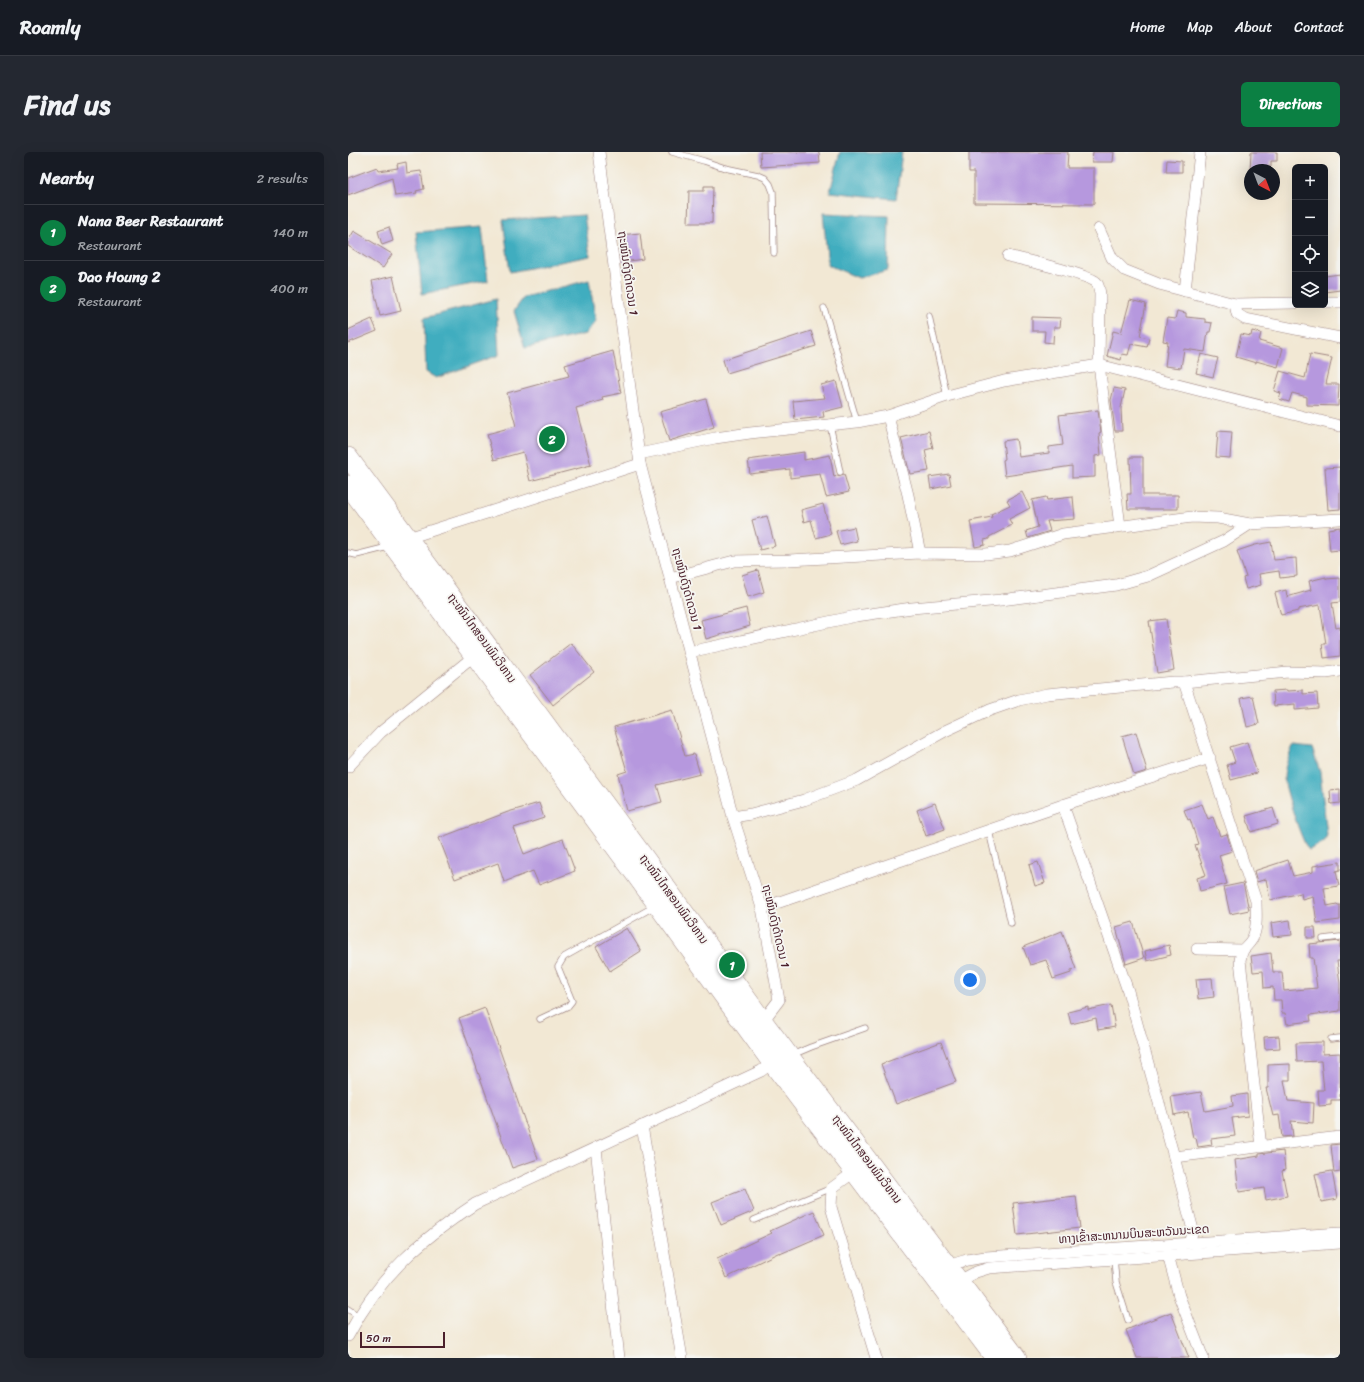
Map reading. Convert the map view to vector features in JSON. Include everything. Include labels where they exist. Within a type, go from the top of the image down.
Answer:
[{"type":"highway","name":"ຖະໜົນໄກສອນພົມວິຫານ","points":[[348,458],[354,487],[400,542],[481,651],[644,857],[789,1056],[946,1279],[995,1358]]},
{"type":"highway","name":"ຖະໜົນໄກສອນພົມວິຫານ","points":[[481,651],[657,905],[772,1064],[854,1172],[946,1279],[1017,1358]]},
{"type":"street","name":"ຖະໜົນດົງດຳດວນ 1","points":[[599,152],[640,459],[733,817],[762,908],[779,1000],[763,1021]]},
{"type":"street","points":[[1185,291],[1200,152]]},
{"type":"street","points":[[1099,230],[1112,258],[1124,270],[1159,284],[1235,304],[1292,303]]},
{"type":"street","points":[[1008,256],[1078,275],[1095,281],[1098,285],[1100,294],[1099,365],[1120,526]]},
{"type":"street","points":[[1328,302],[1340,302]]},
{"type":"street","points":[[1235,304],[1237,314],[1244,319],[1340,338]]},
{"type":"street","points":[[400,542],[640,459],[715,438],[857,422],[888,416],[947,396],[1004,381],[1099,365],[1340,426]]},
{"type":"street","points":[[888,416],[908,495],[920,553]]},
{"type":"street","points":[[670,578],[734,561],[789,560],[920,553],[986,554],[1010,551],[1063,534],[1192,517],[1218,518],[1250,524],[1340,519]]},
{"type":"street","points":[[689,652],[856,616],[912,608],[1001,600],[1116,585],[1155,573],[1224,541],[1250,524]]},
{"type":"street","points":[[350,761],[380,732],[481,651]]},
{"type":"street","points":[[733,817],[751,814],[804,800],[857,780],[945,731],[990,710],[1019,700],[1047,694],[1173,682],[1288,672],[1326,673],[1340,671]]},
{"type":"street","points":[[1184,682],[1256,901],[1256,926],[1252,939],[1242,950],[1240,960],[1261,1147]]},
{"type":"street","points":[[762,908],[1063,805],[1210,758]]},
{"type":"street","points":[[1063,805],[1128,991],[1193,1230],[1189,1243]]},
{"type":"street","points":[[1198,949],[1242,950]]},
{"type":"street","points":[[348,1336],[358,1316],[375,1291],[398,1265],[420,1244],[447,1222],[475,1204],[761,1071],[772,1064]]},
{"type":"street","points":[[642,1126],[682,1358]]},
{"type":"street","points":[[1174,1157],[1340,1137]]},
{"type":"street","points":[[596,1148],[619,1358]]},
{"type":"street","points":[[854,1172],[832,1188],[831,1207],[876,1358]]},
{"type":"street","name":"ທາງເຂົ້າສະຫນາມບິນສະຫວັນນະເຂດ","points":[[946,1279],[989,1268],[1114,1254],[1189,1243],[1340,1233]]},
{"type":"street","name":"ທາງເຂົ້າສະຫນາມບິນສະຫວັນນະເຂດ","points":[[946,1279],[972,1259],[986,1257],[1114,1254],[1168,1255],[1340,1244]]},
{"type":"street","points":[[1168,1255],[1179,1296],[1203,1358]]},
{"type":"lane","points":[[672,152],[725,168],[766,178],[773,192],[774,253]]},
{"type":"lane","points":[[824,308],[857,422]]},
{"type":"lane","points":[[929,316],[947,396]]},
{"type":"lane","points":[[830,425],[840,472]]},
{"type":"lane","points":[[348,553],[356,555],[400,542]]},
{"type":"lane","points":[[989,831],[1011,923]]},
{"type":"lane","points":[[540,1019],[568,1006],[572,1001],[558,967],[564,957],[657,905]]},
{"type":"lane","points":[[1323,939],[1340,937]]},
{"type":"lane","points":[[789,1056],[811,1046],[865,1028]]},
{"type":"lane","points":[[1331,1039],[1340,1038]]},
{"type":"lane","points":[[754,1220],[832,1188]]},
{"type":"lane","points":[[1114,1254],[1116,1282],[1128,1320]]},
{"type":"lane","points":[[348,1309],[358,1316]]},
{"type":"water","points":[[840,152],[902,152],[896,199],[830,192]]},
{"type":"water","points":[[823,213],[889,216],[888,270],[859,278],[828,265]]},
{"type":"water","points":[[584,215],[590,256],[510,272],[503,220]]},
{"type":"water","points":[[482,227],[488,281],[422,294],[416,232]]},
{"type":"water","points":[[589,280],[596,321],[585,334],[525,348],[514,311],[524,297]]},
{"type":"water","points":[[496,299],[499,355],[436,378],[426,372],[424,318]]},
{"type":"water","points":[[1293,746],[1312,748],[1320,772],[1327,835],[1324,842],[1309,850],[1298,827],[1284,778],[1288,758]]},
{"type":"building","points":[[760,152],[819,152],[820,163],[761,167]]},
{"type":"building","points":[[969,152],[1068,152],[1067,168],[1094,168],[1094,204],[974,203],[974,172],[969,172]]},
{"type":"building","points":[[1093,152],[1114,152],[1113,162],[1092,162]]},
{"type":"building","points":[[1251,152],[1277,152],[1277,161],[1271,161],[1271,164],[1250,164]]},
{"type":"building","points":[[1167,160],[1182,161],[1182,172],[1166,172]]},
{"type":"building","points":[[406,162],[407,173],[421,171],[424,189],[416,191],[417,193],[395,196],[392,178],[348,195],[348,178],[377,167],[378,171],[398,168],[397,164]]},
{"type":"building","points":[[704,186],[713,186],[712,223],[688,223],[689,191],[704,191]]},
{"type":"building","points":[[389,227],[393,241],[382,245],[378,231]]},
{"type":"building","points":[[354,231],[392,254],[383,268],[348,246],[348,241]]},
{"type":"building","points":[[640,233],[643,259],[623,262],[620,235]]},
{"type":"building","points":[[1340,274],[1340,290],[1328,292],[1328,276]]},
{"type":"building","points":[[393,276],[401,311],[380,316],[372,281]]},
{"type":"building","points":[[1130,300],[1146,304],[1140,336],[1149,338],[1147,347],[1131,344],[1128,355],[1122,354],[1121,360],[1107,356],[1113,331],[1121,333]]},
{"type":"building","points":[[1177,311],[1186,313],[1186,317],[1205,319],[1205,322],[1212,323],[1210,332],[1208,332],[1205,352],[1184,349],[1181,368],[1165,366],[1168,342],[1163,341],[1167,318],[1175,319]]},
{"type":"building","points":[[1032,317],[1061,318],[1060,327],[1054,327],[1053,343],[1044,342],[1045,331],[1032,331]]},
{"type":"building","points":[[372,319],[377,331],[348,343],[348,330]]},
{"type":"building","points":[[811,331],[816,346],[727,373],[723,360]]},
{"type":"building","points":[[1252,331],[1261,333],[1259,341],[1283,348],[1278,367],[1256,361],[1256,363],[1236,357],[1241,334],[1251,336]]},
{"type":"building","points":[[613,351],[621,393],[602,397],[603,400],[576,408],[591,465],[530,481],[523,452],[494,460],[487,434],[516,426],[507,393],[569,376],[565,365]]},
{"type":"building","points":[[1201,354],[1218,358],[1213,377],[1196,373]]},
{"type":"building","points":[[1310,354],[1332,358],[1326,384],[1339,384],[1338,406],[1307,405],[1307,397],[1292,393],[1289,402],[1279,399],[1281,393],[1274,391],[1280,371],[1305,378]]},
{"type":"building","points":[[836,381],[843,407],[823,412],[824,417],[795,420],[793,401],[825,398],[821,385]]},
{"type":"building","points":[[1114,388],[1125,390],[1121,408],[1122,431],[1115,431],[1111,400]]},
{"type":"building","points":[[706,399],[714,427],[669,441],[660,412]]},
{"type":"building","points":[[1098,410],[1101,432],[1099,433],[1101,455],[1095,456],[1095,477],[1072,478],[1072,466],[1005,476],[1003,441],[1016,439],[1019,457],[1049,453],[1049,447],[1063,445],[1059,415]]},
{"type":"building","points":[[929,431],[933,448],[925,450],[929,471],[910,474],[901,438]]},
{"type":"building","points":[[1218,431],[1232,432],[1230,458],[1216,457]]},
{"type":"building","points":[[804,452],[804,460],[830,455],[834,477],[844,474],[849,492],[826,497],[820,474],[790,478],[790,469],[750,474],[748,460]]},
{"type":"building","points":[[1130,457],[1143,457],[1143,495],[1178,495],[1178,509],[1128,509],[1127,494],[1131,494]]},
{"type":"building","points":[[1340,467],[1340,509],[1328,510],[1325,468]]},
{"type":"building","points":[[949,474],[951,485],[931,489],[929,477]]},
{"type":"building","points":[[1022,492],[1030,508],[1009,519],[1012,525],[989,537],[989,539],[984,540],[985,545],[975,547],[970,521],[992,517],[991,514],[1010,505],[1007,500]]},
{"type":"building","points":[[1046,497],[1047,500],[1073,497],[1075,519],[1047,521],[1050,531],[1028,538],[1026,531],[1038,527],[1032,500]]},
{"type":"building","points":[[823,504],[831,534],[816,538],[811,520],[804,522],[801,510]]},
{"type":"building","points":[[767,516],[775,546],[760,550],[752,520]]},
{"type":"building","points":[[854,527],[857,541],[840,545],[836,531]]},
{"type":"building","points":[[1340,527],[1340,550],[1330,551],[1328,529]]},
{"type":"building","points":[[1271,542],[1274,560],[1296,558],[1297,576],[1280,578],[1279,571],[1259,574],[1261,585],[1246,589],[1243,578],[1246,577],[1237,551]]},
{"type":"building","points":[[758,570],[764,592],[748,597],[742,575]]},
{"type":"building","points":[[1326,577],[1326,579],[1340,578],[1340,602],[1332,603],[1336,628],[1340,627],[1340,656],[1324,658],[1322,644],[1326,644],[1320,605],[1298,609],[1298,611],[1281,615],[1275,593],[1286,590],[1287,597],[1311,590],[1309,581]]},
{"type":"building","points":[[746,608],[750,626],[706,639],[701,620]]},
{"type":"building","points":[[1166,619],[1174,670],[1157,673],[1149,621]]},
{"type":"building","points":[[571,643],[594,672],[553,705],[530,675]]},
{"type":"building","points":[[1303,690],[1303,694],[1317,693],[1318,708],[1295,710],[1295,704],[1274,706],[1273,691]]},
{"type":"building","points":[[1253,696],[1259,724],[1247,727],[1241,698]]},
{"type":"building","points":[[672,710],[685,756],[694,754],[700,774],[657,785],[662,802],[627,811],[618,774],[627,771],[614,727]]},
{"type":"building","points":[[1136,732],[1147,771],[1134,775],[1122,736]]},
{"type":"building","points":[[1247,742],[1257,773],[1231,780],[1227,765],[1235,762],[1230,747]]},
{"type":"building","points":[[1340,789],[1340,803],[1331,804],[1330,790]]},
{"type":"building","points":[[539,803],[544,818],[514,828],[524,854],[563,839],[575,871],[539,885],[533,871],[504,882],[498,863],[455,879],[439,838],[508,812]]},
{"type":"building","points":[[935,803],[945,829],[926,836],[917,810]]},
{"type":"building","points":[[1202,804],[1208,819],[1213,817],[1220,836],[1227,834],[1232,851],[1219,855],[1227,884],[1200,891],[1197,878],[1206,875],[1195,845],[1198,844],[1190,819],[1188,820],[1184,810]]},
{"type":"building","points":[[1273,808],[1278,824],[1251,832],[1246,816]]},
{"type":"building","points":[[1288,860],[1293,876],[1313,872],[1313,866],[1340,862],[1340,870],[1336,871],[1339,886],[1324,888],[1327,906],[1337,904],[1340,905],[1340,920],[1317,923],[1313,896],[1302,899],[1301,893],[1270,900],[1266,879],[1257,882],[1254,871]]},
{"type":"building","points":[[1038,862],[1045,883],[1035,886],[1029,865]]},
{"type":"building","points":[[1243,883],[1249,910],[1230,914],[1224,887]]},
{"type":"building","points":[[1290,920],[1292,935],[1273,937],[1271,923]]},
{"type":"building","points":[[1133,922],[1144,958],[1126,964],[1116,927]]},
{"type":"building","points":[[1307,927],[1315,927],[1316,938],[1307,938]]},
{"type":"building","points":[[627,928],[641,951],[610,971],[596,947]]},
{"type":"building","points":[[1062,931],[1076,969],[1071,970],[1071,973],[1053,979],[1046,960],[1030,965],[1023,947]]},
{"type":"building","points":[[1340,941],[1340,961],[1337,961],[1340,983],[1340,1011],[1310,1015],[1311,1021],[1287,1024],[1285,1013],[1282,1013],[1281,1000],[1274,1000],[1273,987],[1264,988],[1263,971],[1253,972],[1251,956],[1271,953],[1273,972],[1282,972],[1284,991],[1317,988],[1313,958],[1310,958],[1309,944]]},
{"type":"building","points":[[1169,945],[1171,955],[1147,961],[1145,951]]},
{"type":"building","points":[[1212,978],[1214,997],[1198,999],[1196,979]]},
{"type":"building","points":[[1111,1005],[1115,1027],[1098,1030],[1096,1018],[1071,1024],[1068,1012],[1088,1007],[1088,1010]]},
{"type":"building","points":[[485,1008],[538,1159],[512,1168],[459,1018]]},
{"type":"building","points":[[1279,1036],[1280,1048],[1265,1049],[1264,1037]]},
{"type":"building","points":[[941,1042],[956,1082],[896,1104],[881,1064]]},
{"type":"building","points":[[1323,1042],[1323,1054],[1340,1053],[1340,1100],[1331,1100],[1331,1105],[1319,1106],[1318,1090],[1324,1090],[1321,1061],[1297,1062],[1296,1043]]},
{"type":"building","points":[[1290,1064],[1290,1080],[1284,1080],[1288,1101],[1314,1103],[1313,1123],[1291,1121],[1293,1136],[1282,1137],[1279,1115],[1273,1116],[1266,1088],[1268,1088],[1268,1065]]},
{"type":"building","points":[[1201,1092],[1205,1111],[1233,1106],[1232,1096],[1247,1094],[1248,1116],[1232,1118],[1235,1136],[1211,1139],[1212,1145],[1198,1147],[1196,1138],[1193,1138],[1188,1112],[1174,1115],[1171,1097]]},
{"type":"building","points":[[1340,1144],[1340,1172],[1334,1173],[1331,1145]]},
{"type":"building","points":[[1283,1151],[1285,1170],[1282,1171],[1287,1196],[1266,1200],[1264,1188],[1239,1192],[1235,1160],[1259,1156],[1259,1154]]},
{"type":"building","points":[[1332,1171],[1337,1199],[1321,1202],[1315,1174]]},
{"type":"building","points":[[745,1189],[754,1211],[721,1225],[712,1202]]},
{"type":"building","points":[[1076,1196],[1080,1228],[1017,1235],[1013,1203]]},
{"type":"building","points":[[814,1211],[824,1235],[780,1254],[780,1252],[726,1278],[717,1259],[772,1233],[770,1231]]},
{"type":"building","points":[[1171,1312],[1189,1358],[1137,1358],[1126,1330]]},
{"type":"place","name":"Dao Houng 2","points":[[552,439]]},
{"type":"place","name":"Nana Beer Restaurant","points":[[732,965]]}]
